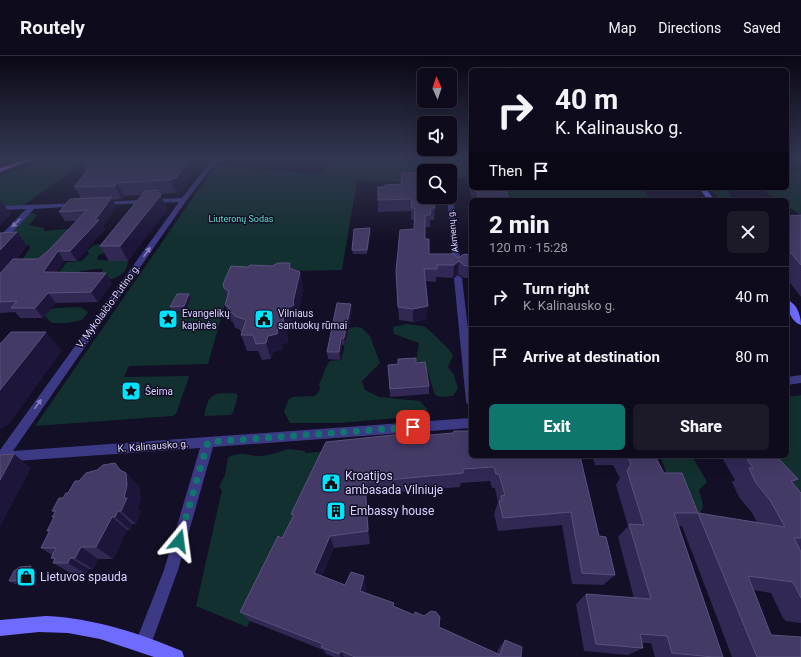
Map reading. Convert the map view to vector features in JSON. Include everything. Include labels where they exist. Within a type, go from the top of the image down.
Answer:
[{"type":"main road","points":[[704,190],[710,198]]},
{"type":"main road","points":[[789,306],[801,322]]},
{"type":"main road","points":[[0,628],[51,623],[73,626],[112,634],[176,657]]},
{"type":"street","name":"V. Mykolaičio-Putino g.","points":[[1,457],[195,186]]},
{"type":"street","points":[[0,208],[184,200]]},
{"type":"street","name":"Akmenų g.","points":[[451,204],[457,267]]},
{"type":"street","points":[[0,240],[33,206]]},
{"type":"street","points":[[458,278],[469,382]]},
{"type":"street","points":[[789,381],[801,379]]},
{"type":"street","name":"K. Kalinausko g.","points":[[1,457],[469,423]]},
{"type":"street","points":[[143,644],[171,570],[208,442]]},
{"type":"green space","points":[[0,186],[51,186],[24,205],[0,206]]},
{"type":"green space","name":"Liuteronų Sodas","points":[[201,186],[356,186],[342,270],[234,272],[208,364],[129,366],[124,377],[189,377],[176,414],[172,416],[35,426]]},
{"type":"green space","points":[[789,186],[801,186],[801,215],[789,207],[789,198],[775,198],[763,190],[789,190]]},
{"type":"green space","points":[[503,190],[645,190],[648,198],[506,198]]},
{"type":"green space","points":[[712,190],[729,190],[731,198],[718,198]]},
{"type":"green space","points":[[32,213],[37,215],[29,225],[44,228],[44,231],[77,228],[36,262],[19,265],[30,248],[29,245],[0,246],[0,243],[27,215]]},
{"type":"green space","points":[[99,244],[107,246],[106,253],[99,255],[97,258],[99,260],[128,261],[126,270],[120,276],[103,281],[95,275],[103,271],[101,269],[56,276],[67,262],[82,261],[89,253],[87,251],[94,245]]},
{"type":"green space","points":[[80,307],[88,312],[82,320],[68,323],[52,323],[45,316],[45,311],[56,308]]},
{"type":"green space","points":[[406,324],[425,327],[453,355],[448,367],[454,375],[458,388],[453,396],[441,397],[435,395],[427,370],[421,367],[416,360],[419,343],[394,334],[393,327]]},
{"type":"green space","points":[[349,328],[362,328],[370,336],[380,363],[362,381],[365,390],[379,397],[420,401],[427,409],[426,413],[420,416],[340,423],[290,423],[284,411],[289,399],[293,397],[315,396],[320,390],[319,384],[325,369],[330,361],[341,360]]},
{"type":"green space","points":[[234,393],[238,395],[233,413],[230,415],[205,416],[207,404],[212,397],[218,394]]},
{"type":"green space","points":[[801,395],[801,500],[769,458],[789,458],[789,397]]},
{"type":"green space","points":[[288,449],[305,451],[305,453],[329,451],[247,627],[196,606],[222,490],[219,487],[225,475],[228,457],[242,454],[263,456]]},
{"type":"green space","points":[[661,458],[693,458],[707,482],[699,490],[703,505],[699,519],[670,483]]},
{"type":"building","points":[[75,186],[113,186],[74,187]]},
{"type":"building","points":[[417,186],[417,204],[435,204],[435,208],[431,208],[430,215],[425,215],[425,239],[429,239],[429,254],[453,254],[458,258],[464,254],[469,255],[469,266],[465,266],[459,261],[454,265],[437,265],[437,269],[424,269],[428,306],[413,309],[398,307],[396,271],[400,230],[414,229],[415,208],[411,208],[412,199],[378,200],[378,187]]},
{"type":"building","points":[[157,190],[161,195],[120,246],[100,246],[145,191]]},
{"type":"building","points":[[474,190],[506,191],[508,198],[479,198],[477,191]]},
{"type":"building","points":[[112,197],[95,220],[99,220],[70,251],[58,251],[43,272],[106,273],[91,292],[48,293],[35,308],[11,308],[17,301],[0,302],[0,274],[13,259],[38,259],[48,251],[87,210],[59,212],[70,199]]},
{"type":"building","points":[[801,215],[801,265],[789,250],[789,216]]},
{"type":"building","points":[[370,228],[367,250],[352,250],[354,229]]},
{"type":"building","points":[[17,232],[0,250],[0,233]]},
{"type":"building","name":"Vilniaus santuokų rūmai","points":[[278,263],[290,263],[289,268],[300,272],[293,302],[294,305],[288,308],[287,312],[283,316],[284,326],[278,328],[277,334],[268,336],[266,343],[256,344],[253,335],[241,335],[246,320],[229,312],[229,307],[225,305],[229,291],[224,288],[223,284],[231,266],[272,266]]},
{"type":"building","points":[[177,294],[189,294],[184,306],[170,307]]},
{"type":"building","points":[[337,303],[351,304],[344,338],[341,338],[339,352],[327,352]]},
{"type":"building","points":[[11,332],[46,332],[0,390],[0,344]]},
{"type":"building","points":[[416,358],[416,363],[425,362],[429,386],[390,389],[388,365],[398,364],[398,359]]},
{"type":"building","points":[[454,431],[469,431],[469,458],[580,458],[599,536],[606,537],[615,575],[582,573],[571,512],[503,518],[499,501],[502,501],[501,496],[505,495],[499,474],[496,474],[494,467],[463,469],[463,473],[365,482],[368,531],[330,536],[314,573],[345,585],[351,572],[364,576],[360,591],[394,603],[393,606],[414,615],[415,612],[424,616],[431,611],[436,612],[440,617],[439,627],[500,655],[505,640],[522,647],[521,657],[355,657],[341,651],[339,654],[321,647],[323,644],[240,612],[278,536],[282,538],[294,515],[291,514],[326,442],[403,434],[429,435],[453,433]]},
{"type":"building","points":[[14,454],[0,480],[0,455]]},
{"type":"building","points":[[628,458],[656,458],[664,473],[682,473],[698,513],[674,513],[723,657],[672,653],[667,636],[640,634],[643,648],[596,644],[586,594],[651,599],[629,524],[644,525],[627,471],[631,464]]},
{"type":"building","points":[[746,458],[778,458],[798,479],[791,481],[801,493],[801,538],[794,538],[801,552],[801,598],[793,582],[748,576],[771,635],[801,637],[801,657],[757,657],[698,513],[785,527],[770,500],[756,483],[749,468],[753,468]]},
{"type":"building","points":[[115,463],[120,470],[126,473],[127,485],[124,498],[127,498],[121,511],[118,511],[115,517],[112,517],[96,547],[81,547],[75,558],[70,558],[68,563],[53,563],[55,558],[51,558],[56,548],[41,548],[50,530],[47,531],[56,511],[52,511],[59,498],[63,498],[66,493],[68,493],[75,481],[79,481],[86,473],[97,470],[103,465]]},
{"type":"building","points":[[31,566],[26,577],[22,580],[9,581],[14,571],[20,567]]},
{"type":"place","name":"Evangelikų kapinės","points":[[168,319]]},
{"type":"place","name":"Vilniaus santuokų rūmai","points":[[264,319]]},
{"type":"place","name":"Šeima","points":[[131,391]]},
{"type":"place","name":"Kroatijos ambasada Vilniuje","points":[[331,483]]},
{"type":"place","name":"Embassy house","points":[[336,511]]},
{"type":"place","name":"Lietuvos spauda","points":[[26,577]]},
{"type":"route","points":[[179,541],[208,442],[413,427]]}]
